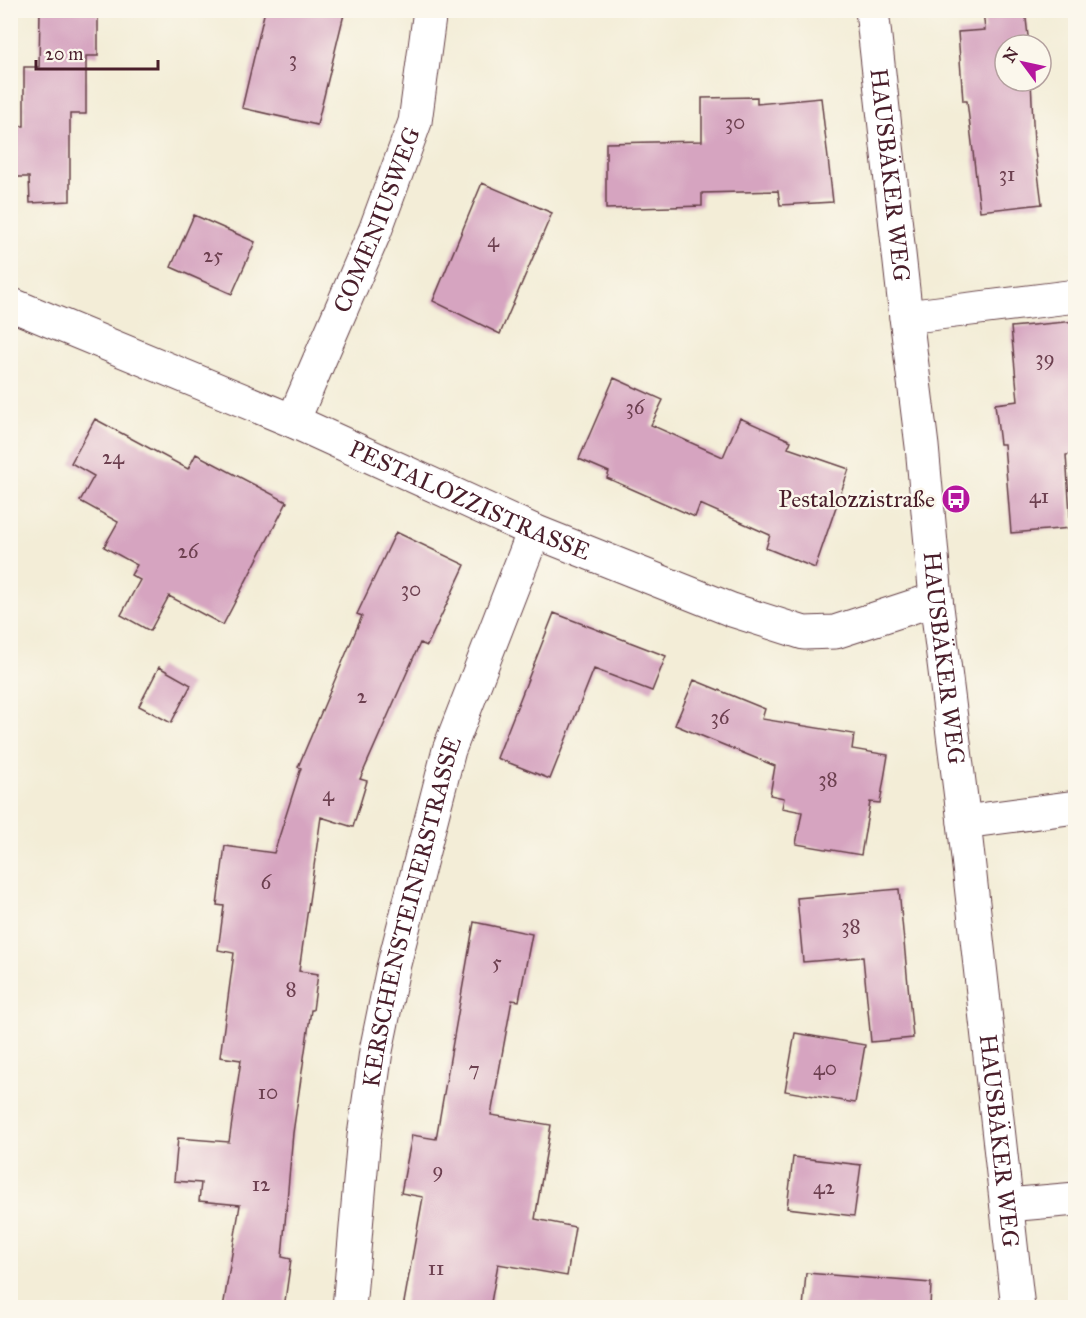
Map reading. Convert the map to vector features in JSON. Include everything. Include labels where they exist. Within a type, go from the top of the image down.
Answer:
[{"type":"street","name":"COMENIUSWEG","points":[[293,422],[375,231],[415,122],[430,10]]},
{"type":"street","name":"HAUSBÄKER WEG","points":[[872,10],[922,446],[936,599],[964,822],[1018,1308]]},
{"type":"street","points":[[906,316],[1076,296]]},
{"type":"street","name":"PESTALOZZISTRASSE","points":[[10,304],[293,422],[534,531],[732,610],[804,633],[834,632],[936,599]]},
{"type":"street","name":"KERSCHENSTEINERSTRASSE","points":[[349,1308],[364,1136],[376,1051],[393,968],[449,750],[534,531]]},
{"type":"street","points":[[964,822],[1076,807]]},
{"type":"street","points":[[1007,1205],[1076,1199]]},
{"type":"building","points":[[40,10],[98,10],[98,56],[86,56],[86,114],[70,114],[70,201],[30,203],[29,177],[10,177],[10,126],[24,126],[24,67],[39,67]]},
{"type":"building","points":[[265,10],[345,10],[317,125],[242,108]]},
{"type":"building","points":[[983,10],[1025,10],[1028,33],[993,33],[993,93],[1032,93],[1034,143],[1042,204],[980,211],[967,101],[963,101],[958,32],[985,30]]},
{"type":"building","points":[[757,97],[757,104],[821,98],[833,202],[780,205],[778,191],[702,193],[702,206],[606,209],[606,143],[702,141],[702,98]]},
{"type":"building","points":[[482,183],[552,213],[500,334],[433,301]]},
{"type":"building","points":[[194,215],[255,242],[232,294],[171,267]]},
{"type":"building","points":[[1076,321],[1076,453],[1066,455],[1071,528],[1011,533],[1004,444],[1000,444],[995,404],[1018,401],[1011,327]]},
{"type":"building","points":[[614,378],[663,400],[651,425],[723,457],[740,418],[791,441],[788,448],[849,469],[815,568],[766,548],[770,535],[700,504],[695,517],[607,478],[609,472],[579,459]]},
{"type":"building","points":[[95,419],[188,469],[196,454],[287,502],[223,625],[169,596],[150,631],[121,615],[140,580],[131,575],[137,565],[104,547],[118,522],[80,501],[94,476],[71,463]]},
{"type":"building","points":[[396,532],[465,565],[427,646],[420,643],[360,779],[367,781],[353,827],[321,817],[299,971],[318,974],[293,1133],[282,1257],[291,1259],[284,1308],[223,1308],[240,1205],[199,1201],[201,1183],[174,1181],[178,1138],[229,1142],[241,1060],[220,1057],[234,953],[218,950],[224,906],[217,905],[225,846],[274,853],[301,768],[298,767],[362,616],[357,614]]},
{"type":"building","points":[[554,613],[666,656],[652,691],[594,669],[550,779],[497,758]]},
{"type":"building","points":[[159,667],[191,685],[171,723],[139,706]]},
{"type":"building","points":[[694,680],[765,709],[762,719],[854,734],[852,749],[888,755],[880,803],[870,802],[861,855],[796,844],[802,812],[782,808],[784,798],[770,795],[775,766],[675,725]]},
{"type":"building","points":[[899,889],[913,1038],[871,1042],[863,957],[803,962],[797,898]]},
{"type":"building","points":[[474,922],[532,934],[519,1001],[512,1000],[491,1115],[551,1125],[535,1219],[575,1227],[567,1276],[498,1264],[490,1308],[403,1308],[423,1197],[401,1193],[412,1135],[436,1139]]},
{"type":"building","points":[[795,1033],[865,1045],[855,1103],[785,1091]]},
{"type":"building","points":[[793,1157],[861,1165],[854,1216],[787,1208]]},
{"type":"building","points":[[806,1273],[931,1283],[930,1308],[803,1308]]},
{"type":"place","name":"Pestalozzistraße","points":[[956,499]]}]
